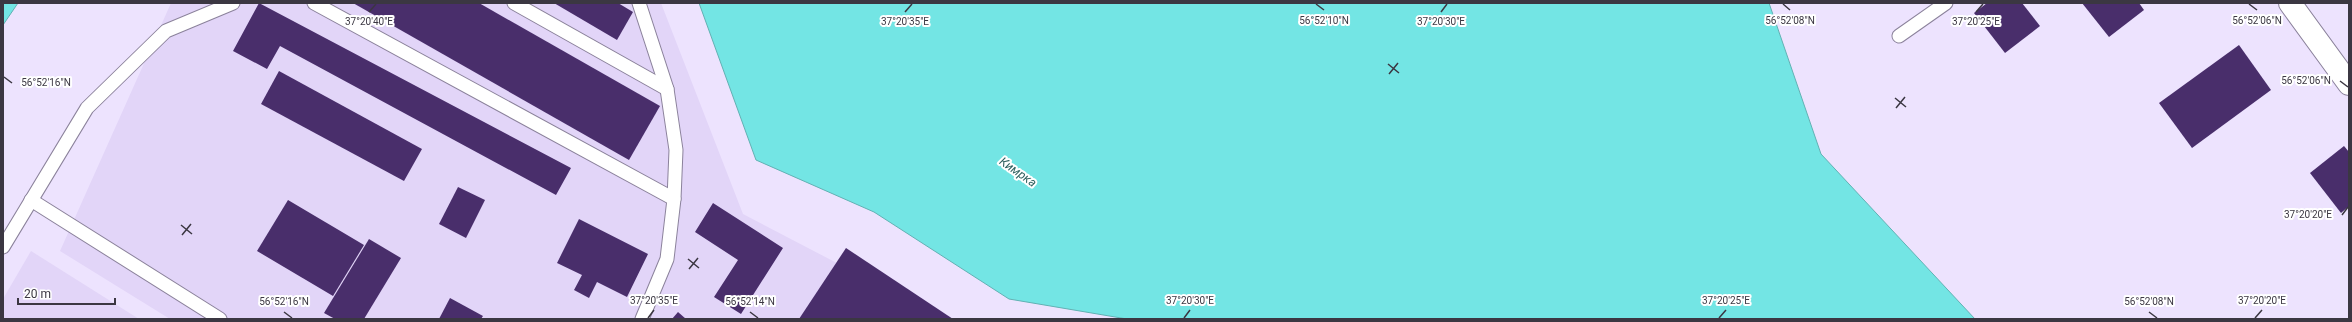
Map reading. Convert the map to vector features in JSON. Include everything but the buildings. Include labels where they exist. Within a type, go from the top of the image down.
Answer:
[{"type":"street","points":[[2290,3],[2349,84]]},
{"type":"lane","points":[[3,247],[86,108],[166,31],[233,3]]},
{"type":"lane","points":[[314,3],[674,199]]},
{"type":"lane","points":[[514,3],[666,89]]},
{"type":"lane","points":[[639,3],[666,89],[676,150],[674,199],[667,259],[642,319]]},
{"type":"lane","points":[[1899,36],[1946,3]]},
{"type":"lane","points":[[31,200],[220,319]]},
{"type":"shaded area","points":[[171,3],[661,3],[743,214],[944,319],[170,319],[60,251]]},
{"type":"shaded area","points":[[31,251],[139,319],[3,319],[3,299]]},
{"type":"water","points":[[3,3],[18,3],[3,25]]},
{"type":"water","name":"Кимрка","points":[[699,3],[1769,3],[1821,154],[1975,319],[1127,319],[1009,299],[874,212],[756,160]]}]
